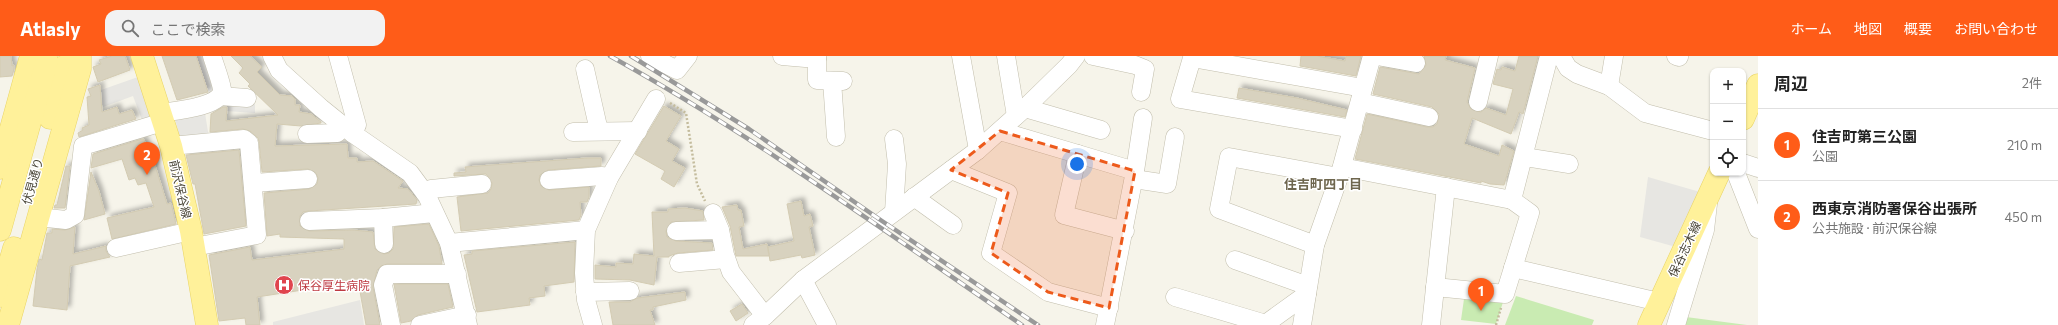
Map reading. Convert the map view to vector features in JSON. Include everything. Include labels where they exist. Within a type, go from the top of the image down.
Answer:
[{"type":"main road","name":"前沢保谷線","points":[[142,56],[171,146],[192,239],[207,325]]},
{"type":"main road","points":[[0,168],[56,60],[80,69],[8,325]]},
{"type":"main road","name":"伏見通り","points":[[0,230],[56,60]]},
{"type":"main road","name":"伏見通り","points":[[0,296],[56,60]]},
{"type":"main road","points":[[1746,112],[1758,85]]},
{"type":"main road","name":"保谷志木線","points":[[1649,325],[1718,176]]},
{"type":"street","points":[[38,217],[66,220],[75,216],[83,146],[86,143],[199,106],[215,100],[220,96],[222,89],[212,56]]},
{"type":"street","points":[[272,56],[279,70],[347,129],[410,174],[425,193],[448,243],[468,320],[420,325]]},
{"type":"street","points":[[650,56],[678,70],[688,56]]},
{"type":"street","points":[[782,56],[817,58],[817,80],[837,81],[836,137]]},
{"type":"street","points":[[961,56],[978,150]]},
{"type":"street","points":[[1006,56],[1020,112]]},
{"type":"street","points":[[713,213],[720,230],[726,259],[731,272],[759,321],[803,280],[978,150],[1069,65],[1076,56]]},
{"type":"street","points":[[1093,56],[1135,65],[1145,70],[1141,92]]},
{"type":"street","points":[[1302,325],[1315,246],[1341,172],[1372,56]]},
{"type":"street","points":[[1377,56],[1416,64]]},
{"type":"street","points":[[1478,102],[1489,56]]},
{"type":"street","points":[[1512,200],[1549,56]]},
{"type":"street","points":[[1561,56],[1568,68],[1577,74],[1609,86],[1644,113],[1710,130]]},
{"type":"street","points":[[1609,86],[1614,56]]},
{"type":"street","points":[[1353,128],[1180,99],[1192,58],[1362,95],[1428,117]]},
{"type":"street","points":[[307,134],[337,133],[358,125],[336,67]]},
{"type":"street","points":[[585,69],[599,131]]},
{"type":"street","points":[[220,96],[247,98]]},
{"type":"street","points":[[593,325],[585,292],[584,273],[586,230],[609,178],[656,99]]},
{"type":"street","points":[[1020,112],[1101,130]]},
{"type":"street","points":[[951,170],[1008,193],[991,253],[1048,292],[1107,316],[1125,231],[1143,118]]},
{"type":"street","points":[[573,132],[638,131]]},
{"type":"street","points":[[1000,131],[1078,154],[1135,175],[1167,184],[1175,137]]},
{"type":"street","points":[[116,248],[192,239],[257,235],[248,140],[244,139],[171,146]]},
{"type":"street","points":[[894,139],[897,164],[894,212]]},
{"type":"street","points":[[1078,154],[1064,215],[1125,231]]},
{"type":"street","points":[[1315,246],[1219,209],[1229,157],[1446,187],[1512,200],[1530,213],[1505,294],[1435,287]]},
{"type":"street","points":[[1524,157],[1569,164]]},
{"type":"street","points":[[1746,164],[1758,168]]},
{"type":"street","points":[[549,180],[602,176],[609,178]]},
{"type":"street","points":[[1737,176],[1758,229]]},
{"type":"street","points":[[253,183],[308,179]]},
{"type":"street","points":[[425,193],[431,189],[482,184]]},
{"type":"street","points":[[1431,325],[1446,187]]},
{"type":"street","points":[[914,197],[953,225]]},
{"type":"street","points":[[1676,325],[1705,230],[1709,197]]},
{"type":"street","points":[[309,221],[383,218],[434,213]]},
{"type":"street","points":[[383,218],[384,244]]},
{"type":"street","points":[[448,243],[586,230]]},
{"type":"street","points":[[676,231],[720,230]]},
{"type":"street","points":[[680,262],[726,259]]},
{"type":"street","points":[[1234,260],[1308,290]]},
{"type":"street","points":[[1513,268],[1659,302]]},
{"type":"street","points":[[392,325],[383,285],[387,274],[457,274]]},
{"type":"street","points":[[803,280],[827,325]]},
{"type":"street","points":[[1175,297],[1265,324],[1308,290]]},
{"type":"street","points":[[585,292],[630,291]]},
{"type":"path","points":[[656,99],[658,96],[686,113],[697,184],[713,213]]},
{"type":"highlighted area","points":[[1000,131],[1135,171],[1109,308],[1048,292],[991,253],[1008,193],[951,170]]},
{"type":"green space","points":[[1516,296],[1594,320],[1592,325],[1505,325]]},
{"type":"green space","points":[[1464,299],[1503,302],[1496,324],[1461,320]]},
{"type":"green space","points":[[1686,317],[1747,325],[1685,325]]},
{"type":"shaded area","points":[[196,56],[207,56],[218,90],[209,94]]},
{"type":"shaded area","points":[[138,77],[151,117],[142,120],[133,96],[103,107],[101,90]]},
{"type":"shaded area","points":[[227,102],[255,104],[255,113],[226,111]]},
{"type":"shaded area","points":[[205,113],[209,138],[180,140],[174,114]]},
{"type":"shaded area","points":[[1648,177],[1700,192],[1676,247],[1640,237]]},
{"type":"shaded area","points":[[360,300],[364,325],[273,325],[273,322]]},
{"type":"building","points":[[0,56],[11,56],[12,66],[14,65],[12,76],[0,77]]},
{"type":"building","points":[[112,56],[125,56],[130,70],[98,82],[93,67],[101,64],[99,60]]},
{"type":"building","points":[[162,56],[196,56],[208,92],[177,100]]},
{"type":"building","points":[[231,56],[250,56],[262,67],[257,72],[280,95],[292,96],[295,99],[295,105],[300,105],[299,112],[311,114],[321,122],[301,126],[277,124],[275,146],[347,144],[348,158],[357,158],[357,162],[373,161],[403,181],[398,188],[408,189],[417,200],[416,204],[309,211],[303,212],[300,216],[300,226],[309,231],[353,230],[373,232],[375,249],[384,254],[389,253],[393,249],[394,227],[429,224],[439,246],[442,264],[387,264],[381,266],[377,270],[373,287],[380,325],[366,325],[359,286],[342,284],[257,297],[260,325],[246,325],[245,318],[219,321],[209,255],[250,247],[252,260],[344,249],[344,239],[280,237],[280,234],[267,236],[264,193],[309,189],[317,184],[318,178],[316,173],[308,169],[262,172],[258,138],[250,131],[243,129],[210,132],[211,114],[223,107],[227,107],[226,121],[278,115],[248,86],[250,84],[239,73],[243,68]]},
{"type":"building","points":[[1301,56],[1317,56],[1345,61],[1346,56],[1361,56],[1356,76],[1300,66]]},
{"type":"building","points":[[1424,56],[1446,56],[1445,60],[1475,68],[1467,102],[1471,109],[1481,112],[1486,108],[1506,115],[1513,89],[1493,84],[1497,69],[1501,70],[1502,67],[1515,71],[1519,56],[1538,56],[1523,114],[1519,112],[1511,134],[1472,118],[1464,144],[1499,156],[1502,145],[1514,151],[1504,185],[1490,184],[1481,181],[1481,183],[1355,159],[1367,114],[1427,127],[1433,127],[1437,124],[1439,114],[1432,107],[1373,94],[1380,67],[1419,74],[1426,65]]},
{"type":"building","points":[[100,85],[102,112],[117,107],[119,114],[132,110],[136,119],[79,137],[78,133],[83,130],[82,128],[89,125],[87,97],[91,96],[88,89]]},
{"type":"building","points":[[1239,88],[1297,98],[1347,110],[1345,117],[1237,98]]},
{"type":"building","points":[[664,106],[681,116],[666,141],[679,149],[672,161],[685,168],[674,187],[661,179],[665,171],[635,154]]},
{"type":"building","points":[[144,139],[151,163],[154,162],[167,204],[171,203],[176,224],[112,239],[107,218],[154,207],[146,183],[138,185],[135,178],[129,180],[122,159],[91,168],[93,154]]},
{"type":"building","points":[[239,150],[246,226],[204,234],[195,184],[193,184],[186,155]]},
{"type":"building","points":[[601,158],[601,166],[548,170],[540,175],[539,180],[541,186],[549,190],[589,187],[589,197],[587,202],[580,202],[581,215],[579,220],[461,231],[457,197],[488,193],[491,189],[492,183],[486,174],[454,176],[454,173],[466,172],[465,167]]},
{"type":"building","points":[[66,166],[70,166],[65,208],[54,208],[55,205],[57,205]]},
{"type":"building","points":[[91,172],[99,191],[105,214],[84,220]]},
{"type":"building","points":[[801,201],[804,216],[810,214],[813,226],[809,227],[815,255],[802,258],[801,255],[770,261],[768,247],[794,241],[787,204]]},
{"type":"building","points":[[737,205],[738,210],[741,210],[744,226],[739,227],[743,249],[767,244],[769,256],[736,256],[730,226],[722,207]]},
{"type":"building","points":[[685,208],[703,211],[704,220],[671,222],[666,231],[667,237],[676,241],[712,243],[713,250],[678,253],[669,257],[657,257],[654,285],[630,280],[595,279],[595,265],[616,267],[616,263],[633,264],[634,254],[654,256],[652,212],[668,212],[668,209]]},
{"type":"building","points":[[75,227],[73,254],[106,246],[106,251],[110,257],[70,266],[67,310],[33,306],[37,269],[39,259],[42,260],[47,233],[52,233],[52,229],[65,230]]},
{"type":"building","points":[[575,242],[574,282],[544,286],[545,296],[529,298],[530,305],[477,312],[464,255],[472,254],[472,251]]},
{"type":"building","points":[[394,284],[448,284],[453,307],[418,315],[411,321],[401,323]]},
{"type":"building","points":[[685,292],[686,300],[653,307],[653,310],[650,310],[655,325],[613,325],[609,302],[630,302],[637,298]]},
{"type":"building","points":[[742,304],[748,313],[736,321],[730,311]]},
{"type":"railway","points":[[610,56],[716,118],[870,220],[1022,325]]},
{"type":"railway","points":[[631,56],[749,129],[882,221],[1038,325]]},
{"type":"place","name":"西東京消防署保谷出張所","points":[[147,175]]},
{"type":"place","name":"保谷厚生病院","points":[[284,285]]},
{"type":"place","name":"住吉町第三公園","points":[[1481,311]]},
{"type":"district","name":"住吉町四丁目","points":[[1323,184]]}]
